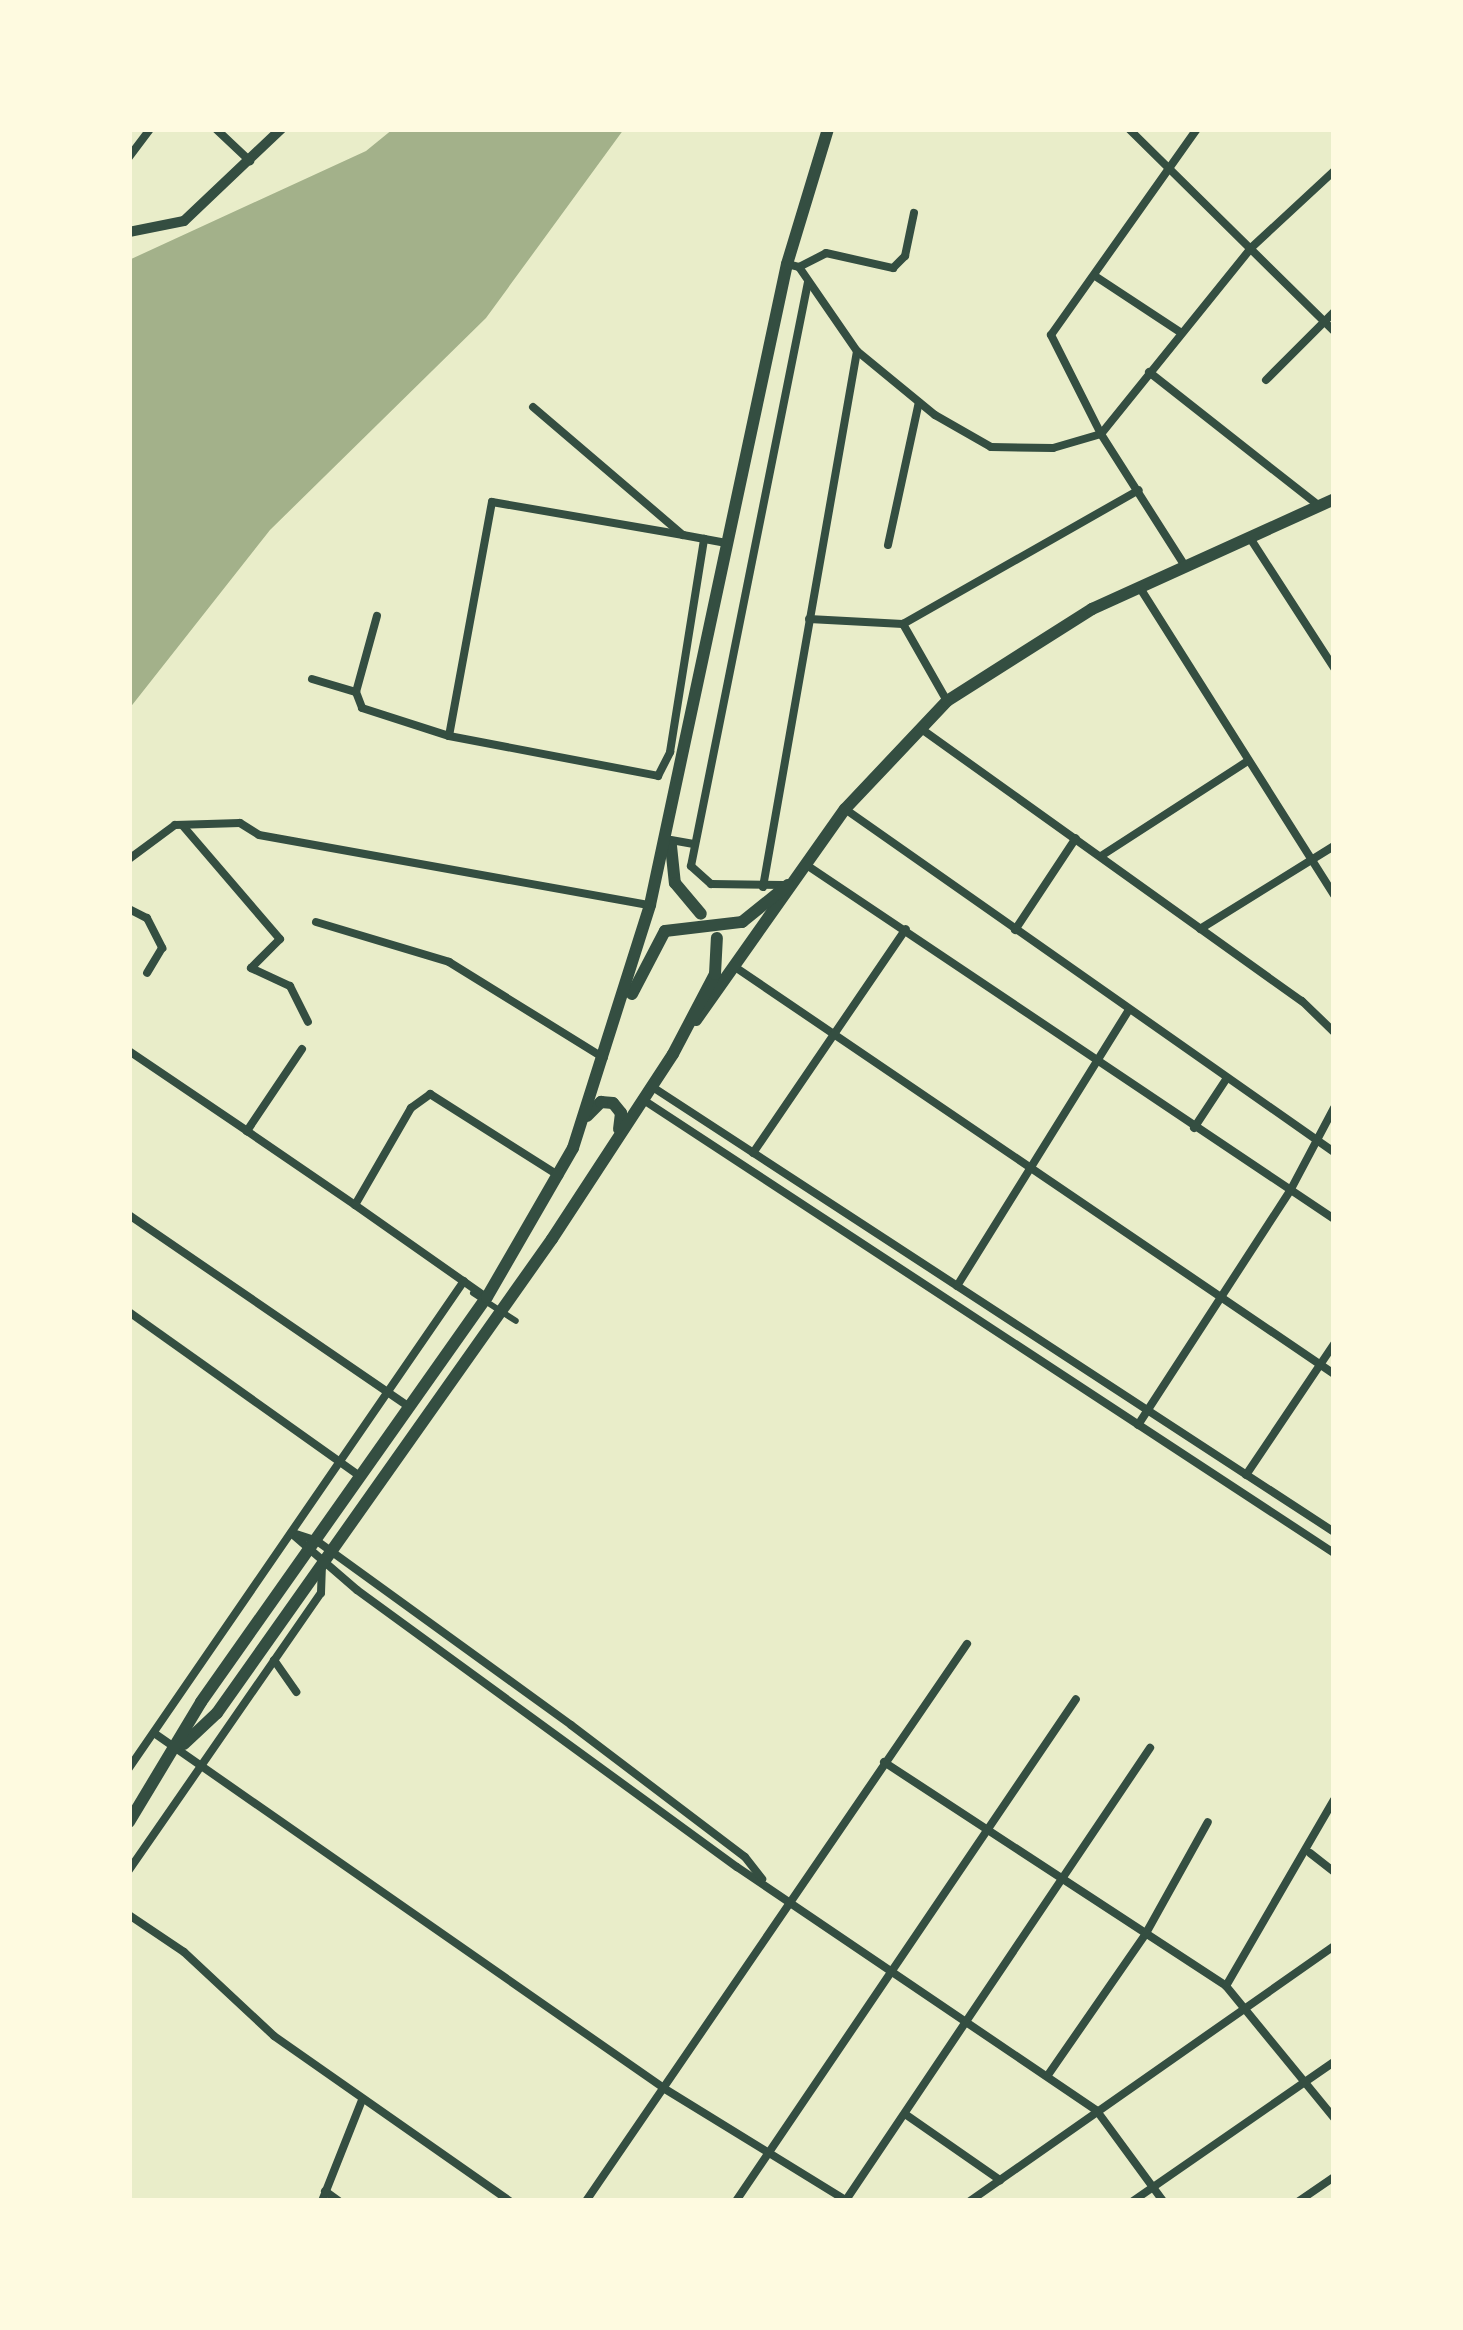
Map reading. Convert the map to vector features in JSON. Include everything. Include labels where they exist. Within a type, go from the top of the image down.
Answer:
[{"type":"main road","points":[[129,232],[184,220],[281,129]]},
{"type":"main road","points":[[129,1822],[179,1750],[202,1702],[409,1407],[560,1177],[606,1059],[650,905],[728,543],[828,129]]},
{"type":"main road","points":[[179,1750],[217,1713],[575,1203],[788,885],[845,809],[919,727],[947,701],[1025,648],[1185,566],[1334,499]]},
{"type":"main road","points":[[670,821],[675,883],[697,918]]},
{"type":"main road","points":[[616,1028],[659,937],[697,918],[727,923],[749,919],[788,885]]},
{"type":"main road","points":[[673,1054],[715,974],[717,938]]},
{"type":"main road","points":[[580,1124],[597,1104],[613,1102],[622,1113],[614,1142]]},
{"type":"street","points":[[129,157],[150,129]]},
{"type":"street","points":[[216,129],[250,161]]},
{"type":"street","points":[[1129,129],[1334,331]]},
{"type":"street","points":[[1185,566],[1051,346],[1058,321],[1095,276],[1165,166],[1197,129]]},
{"type":"street","points":[[914,213],[905,256],[893,268],[826,253],[793,265],[857,352],[919,402],[1006,449],[1053,448],[1101,434],[1252,248],[1334,171]]},
{"type":"street","points":[[1095,276],[1180,332]]},
{"type":"street","points":[[788,885],[763,887],[698,879],[694,844],[808,280]]},
{"type":"street","points":[[1265,380],[1334,312]]},
{"type":"street","points":[[763,887],[857,352]]},
{"type":"street","points":[[1149,372],[1319,506]]},
{"type":"street","points":[[888,545],[919,402]]},
{"type":"street","points":[[532,407],[683,535]]},
{"type":"street","points":[[809,619],[903,624],[1139,490]]},
{"type":"street","points":[[449,736],[492,502],[728,543]]},
{"type":"street","points":[[1249,537],[1334,668]]},
{"type":"street","points":[[377,616],[356,692],[362,708],[449,736],[661,774],[704,539]]},
{"type":"street","points":[[1140,588],[1334,895]]},
{"type":"street","points":[[903,624],[947,701]]},
{"type":"street","points":[[311,679],[356,692]]},
{"type":"street","points":[[919,727],[1200,928],[1334,1032]]},
{"type":"street","points":[[1101,856],[1248,761]]},
{"type":"street","points":[[845,809],[1334,1152]]},
{"type":"street","points":[[129,860],[182,825],[240,823],[285,840],[650,905]]},
{"type":"street","points":[[182,825],[280,939],[251,968],[290,986],[308,1022]]},
{"type":"street","points":[[1015,930],[1076,838]]},
{"type":"street","points":[[671,840],[694,844]]},
{"type":"street","points":[[1200,928],[1334,846]]},
{"type":"street","points":[[804,863],[1334,1220]]},
{"type":"street","points":[[129,909],[147,918],[162,948],[147,973]]},
{"type":"street","points":[[316,922],[449,962],[606,1059]]},
{"type":"street","points":[[753,1153],[906,929]]},
{"type":"street","points":[[734,966],[1334,1374]]},
{"type":"street","points":[[957,1286],[1129,1010]]},
{"type":"street","points":[[247,1131],[302,1049]]},
{"type":"street","points":[[129,1051],[516,1321]]},
{"type":"street","points":[[1195,1128],[1227,1078]]},
{"type":"street","points":[[650,1086],[1334,1532]]},
{"type":"street","points":[[355,1205],[411,1108],[430,1094],[560,1177]]},
{"type":"street","points":[[641,1098],[1334,1553]]},
{"type":"street","points":[[1138,1425],[1290,1191],[1334,1108]]},
{"type":"street","points":[[129,1215],[409,1407]]},
{"type":"street","points":[[129,1768],[464,1281]]},
{"type":"street","points":[[129,1312],[360,1476]]},
{"type":"street","points":[[1246,1475],[1334,1344]]},
{"type":"street","points":[[291,1533],[745,1857],[763,1880]]},
{"type":"street","points":[[312,1547],[789,1900],[1097,2111],[1163,2201]]},
{"type":"street","points":[[129,1870],[321,1593],[326,1557]]},
{"type":"street","points":[[586,2201],[967,1644]]},
{"type":"street","points":[[259,1682],[296,1692],[274,1660]]},
{"type":"street","points":[[736,2201],[1076,1699]]},
{"type":"street","points":[[154,1733],[665,2089],[846,2201],[1150,1748]]},
{"type":"street","points":[[884,1762],[1063,1884],[1226,1986],[1334,2118]]},
{"type":"street","points":[[1226,1986],[1310,1853],[1334,1800]]},
{"type":"street","points":[[1048,2075],[1145,1935],[1208,1822]]},
{"type":"street","points":[[1310,1853],[1334,1872]]},
{"type":"street","points":[[129,1915],[362,2100],[509,2201]]},
{"type":"street","points":[[970,2201],[1334,1946]]},
{"type":"street","points":[[1133,2201],[1334,2062]]},
{"type":"street","points":[[339,2201],[324,2196],[362,2100]]},
{"type":"street","points":[[905,2114],[1000,2180]]},
{"type":"street","points":[[1299,2201],[1334,2177]]},
{"type":"shaded area","points":[[393,129],[624,129],[486,318],[270,530],[129,709],[129,260],[366,151]]}]
